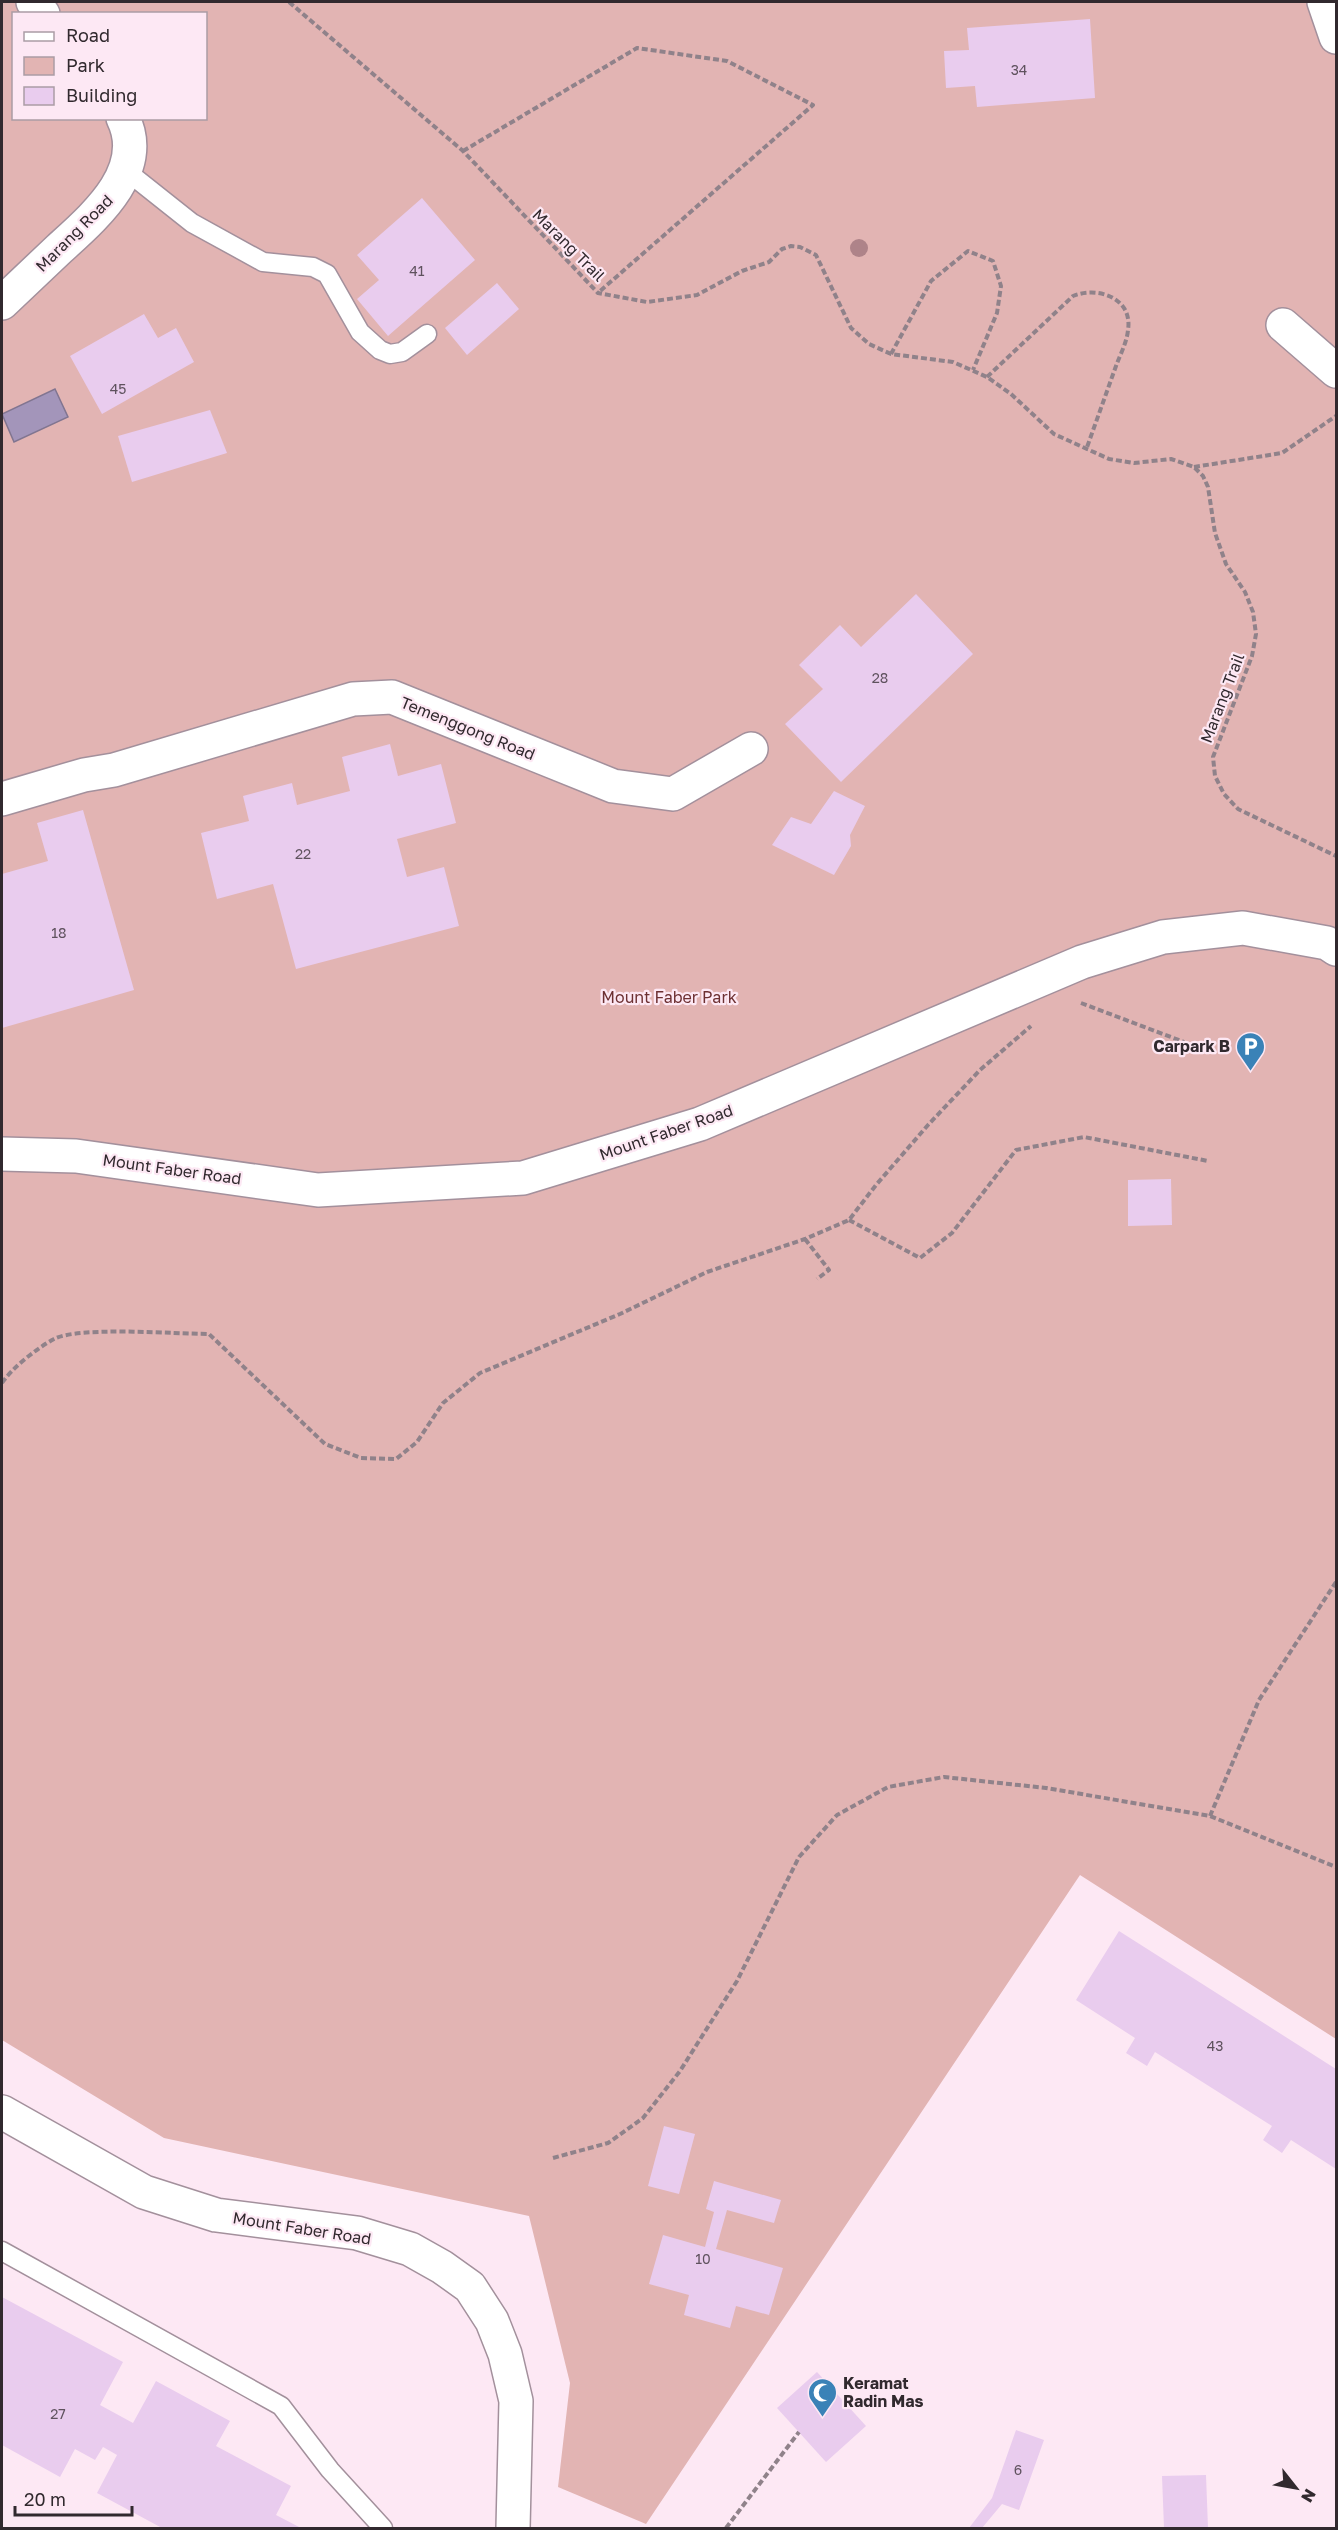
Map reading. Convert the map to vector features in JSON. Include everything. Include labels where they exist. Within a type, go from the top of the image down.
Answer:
[{"type":"street","points":[[1324,2],[1336,37]]},
{"type":"street","name":"Marang Road","points":[[2,303],[100,212],[116,191],[128,161],[131,134],[124,120]]},
{"type":"street","points":[[1283,325],[1336,371]]},
{"type":"street","name":"Temenggong Road","points":[[2,799],[114,770],[353,699],[392,697],[613,786],[673,794],[751,749]]},
{"type":"street","name":"Mount Faber Road","points":[[2,1154],[76,1156],[318,1190],[522,1178],[700,1124],[1082,962],[1163,937],[1243,928],[1327,943],[1336,949]]},
{"type":"street","name":"Mount Faber Road","points":[[2,2112],[144,2192],[216,2215],[357,2233],[410,2249],[442,2267],[470,2287],[492,2320],[506,2354],[516,2401],[513,2529]]},
{"type":"lane","points":[[124,169],[192,223],[263,262],[313,267],[327,274],[360,332],[380,350],[390,354],[402,352],[427,334]]},
{"type":"lane","points":[[2,2251],[281,2406],[330,2470],[383,2529]]},
{"type":"path","name":"Marang Trail","points":[[289,2],[463,151],[598,292],[647,302],[698,295],[742,271],[770,262],[782,249],[791,246],[800,247],[816,255],[851,328],[869,344],[891,354],[953,362],[973,370],[1011,394],[1054,434],[1109,459],[1134,463],[1171,459],[1194,467],[1203,476],[1208,487],[1215,533],[1226,564],[1245,592],[1253,612],[1256,634],[1252,656],[1213,757],[1215,776],[1224,795],[1238,810],[1336,856]]},
{"type":"path","points":[[463,151],[637,48],[727,61],[813,105],[598,292]]},
{"type":"path","points":[[891,354],[931,281],[968,251],[993,261],[1001,286],[997,313],[973,370]]},
{"type":"path","points":[[987,377],[1073,296],[1096,291],[1116,300],[1124,309],[1128,330],[1086,450]]},
{"type":"path","points":[[1194,467],[1282,453],[1336,416]]},
{"type":"path","points":[[1079,1003],[1184,1042]]},
{"type":"path","points":[[2,1383],[9,1372],[55,1338],[81,1333],[209,1335],[325,1444],[361,1458],[396,1459],[417,1442],[443,1403],[480,1372],[620,1314],[707,1272],[805,1239],[849,1220],[928,1125],[980,1070],[1031,1025],[1041,1021]]},
{"type":"path","points":[[849,1220],[920,1258],[952,1233],[1016,1150],[1084,1137],[1208,1161]]},
{"type":"path","points":[[805,1239],[829,1270],[817,1279]]},
{"type":"path","points":[[1210,1816],[1259,1700],[1336,1582]]},
{"type":"path","points":[[553,2158],[608,2143],[643,2118],[680,2071],[737,1981],[799,1857],[837,1815],[888,1787],[944,1777],[1046,1788],[1210,1816],[1336,1868]]},
{"type":"path","points":[[726,2529],[799,2432]]},
{"type":"green space","name":"Mount Faber Park","points":[[2,2],[1336,2],[1336,2039],[1080,1875],[646,2524],[558,2487],[570,2383],[529,2216],[164,2138],[2,2040]]},
{"type":"shaded area","points":[[55,389],[68,417],[14,442],[2,414]]},
{"type":"building","points":[[1090,19],[1095,98],[977,107],[975,86],[946,88],[944,51],[969,50],[967,28]]},
{"type":"building","points":[[422,198],[475,260],[388,336],[357,299],[379,280],[357,255]]},
{"type":"building","points":[[497,283],[519,309],[467,355],[445,328]]},
{"type":"building","points":[[144,314],[158,338],[176,328],[194,362],[102,414],[70,356]]},
{"type":"building","points":[[210,410],[227,453],[132,482],[118,436]]},
{"type":"building","points":[[916,594],[973,654],[841,782],[785,724],[823,689],[799,665],[840,625],[861,647]]},
{"type":"building","points":[[390,744],[398,776],[441,764],[456,823],[397,839],[407,877],[444,867],[459,926],[296,969],[273,884],[217,899],[201,833],[249,821],[243,796],[292,783],[297,805],[350,791],[342,757]]},
{"type":"building","points":[[834,791],[865,806],[850,835],[851,846],[834,875],[772,845],[791,817],[811,824]]},
{"type":"building","points":[[83,810],[134,990],[2,1028],[2,874],[48,861],[37,823]]},
{"type":"building","points":[[1171,1179],[1172,1225],[1128,1226],[1128,1180]]},
{"type":"building","points":[[1119,1931],[1336,2069],[1336,2169],[1291,2140],[1282,2153],[1263,2140],[1272,2126],[1155,2052],[1147,2066],[1126,2053],[1135,2038],[1076,2000]]},
{"type":"building","points":[[664,2126],[695,2134],[679,2194],[648,2186]]},
{"type":"building","points":[[714,2181],[781,2200],[774,2223],[727,2210],[716,2249],[783,2268],[769,2315],[736,2306],[730,2328],[684,2315],[689,2295],[649,2284],[663,2235],[705,2247],[714,2212],[706,2209]]},
{"type":"building","points":[[2,2297],[123,2362],[100,2405],[133,2423],[156,2381],[230,2421],[216,2446],[291,2486],[276,2515],[301,2528],[162,2528],[97,2493],[117,2455],[103,2447],[95,2460],[75,2449],[60,2477],[2,2445]]},
{"type":"building","name":"Keramat Radin Mas","points":[[817,2372],[866,2426],[826,2462],[777,2408]]},
{"type":"building","points":[[1016,2430],[1044,2440],[1019,2510],[1002,2504],[982,2528],[969,2528],[992,2498]]},
{"type":"building","points":[[1206,2475],[1208,2528],[1164,2528],[1162,2476]]},
{"type":"place","name":"Carpark B","points":[[1251,1072]]},
{"type":"place","name":"Keramat Radin Mas","points":[[822,2418]]}]
